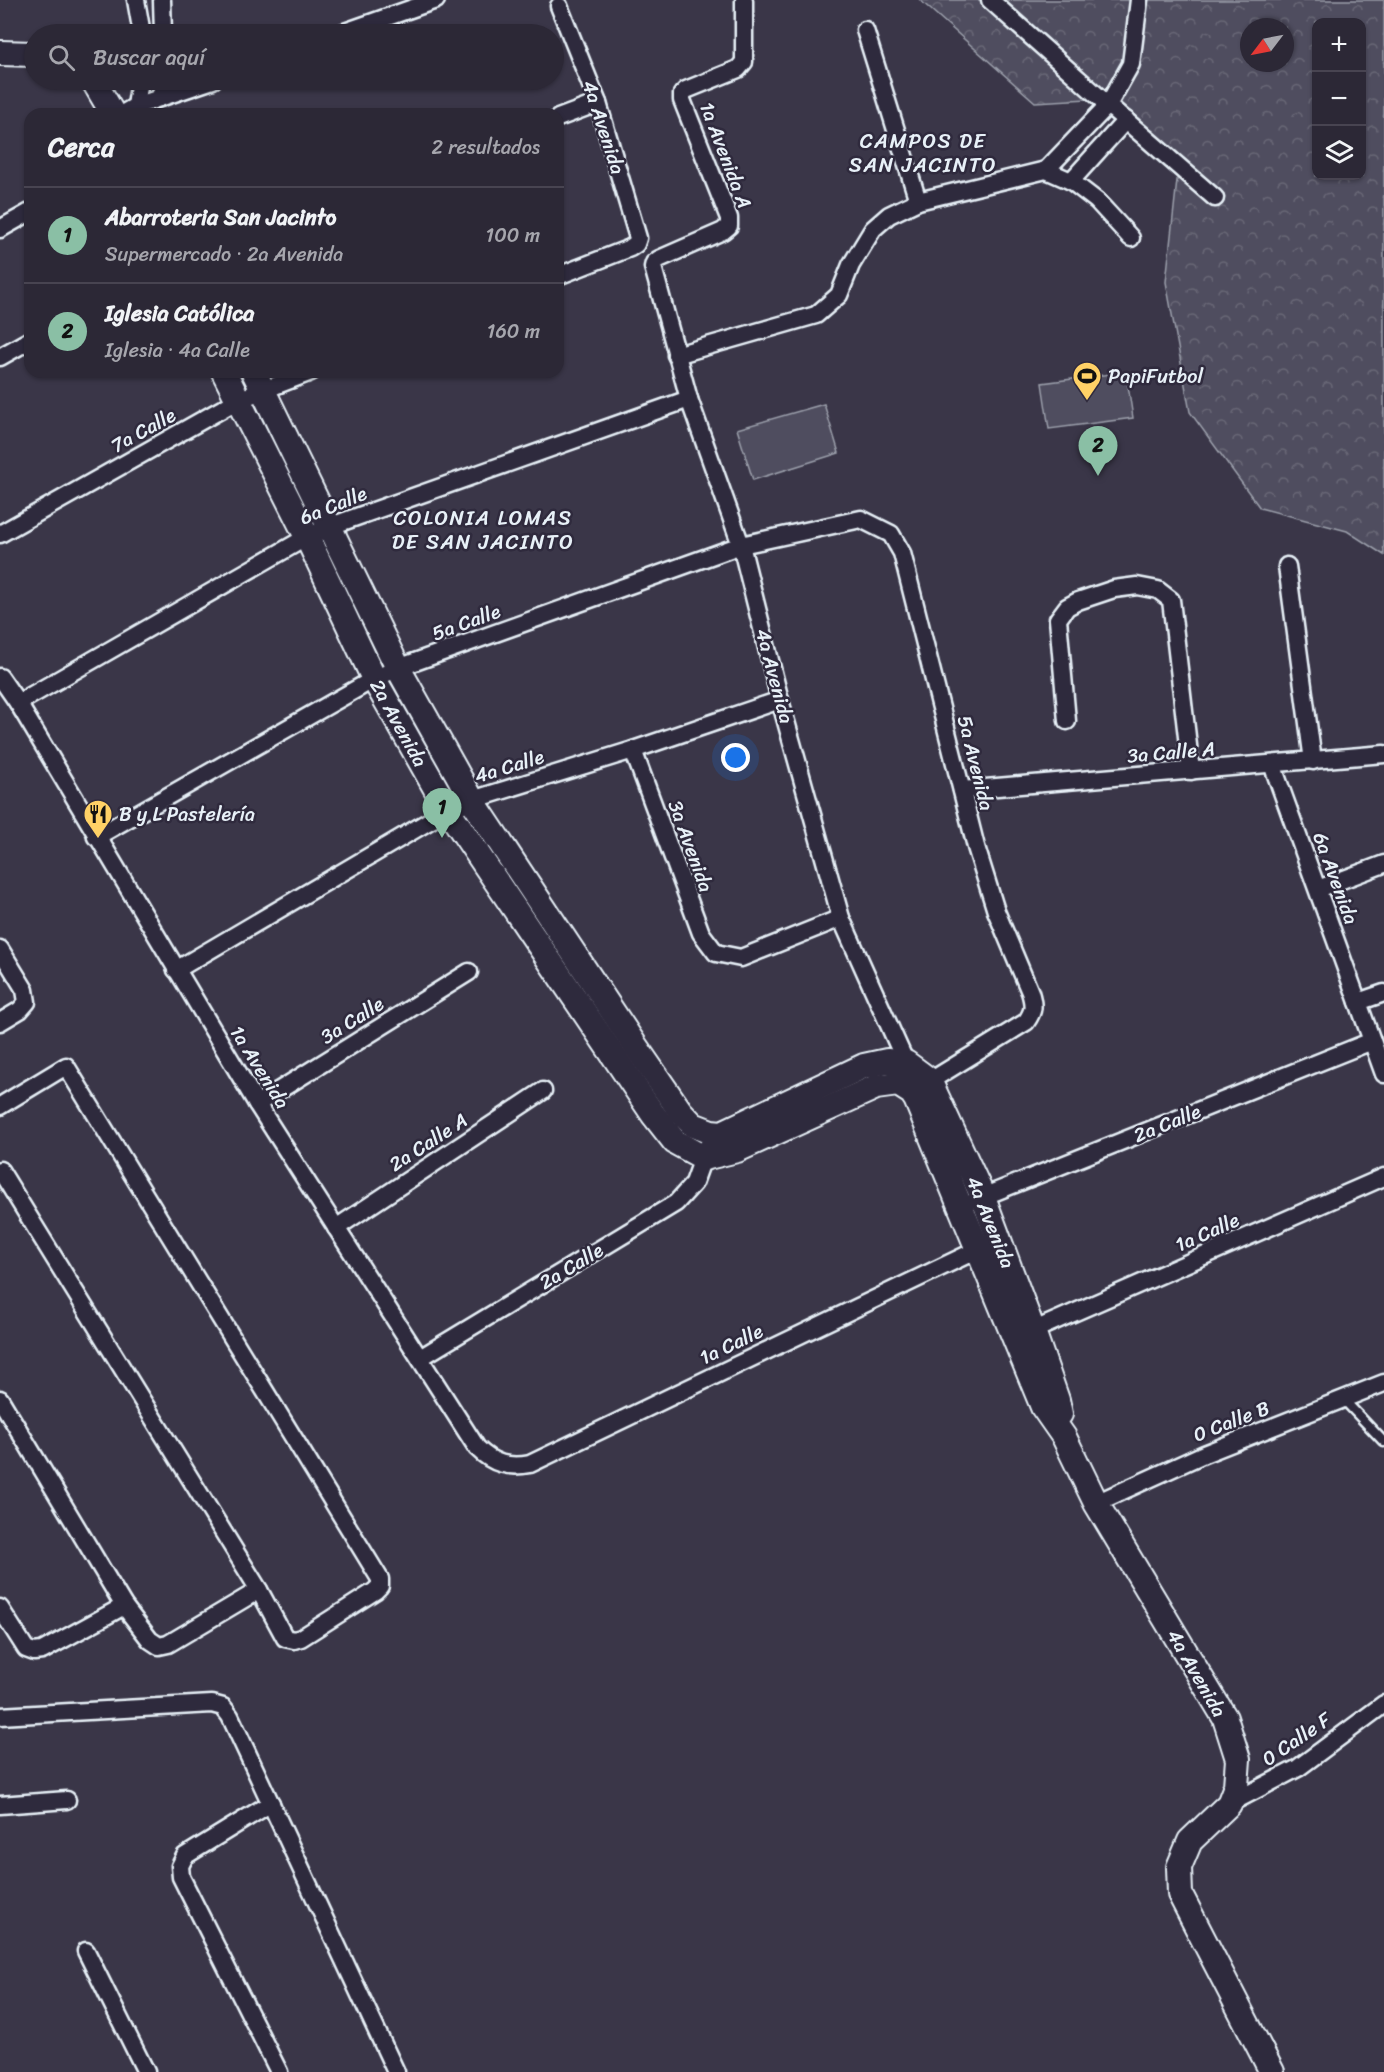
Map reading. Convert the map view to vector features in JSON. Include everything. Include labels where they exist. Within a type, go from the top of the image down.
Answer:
[{"type":"street","points":[[136,0],[140,24]]},
{"type":"street","points":[[162,0],[163,24]]},
{"type":"street","points":[[368,24],[436,0]]},
{"type":"street","name":"1a Avenida A","points":[[654,263],[723,231],[729,225],[729,218],[682,100],[682,94],[686,90],[738,69],[744,62],[744,0]]},
{"type":"street","points":[[990,0],[1008,7],[1108,105],[1215,198]]},
{"type":"street","points":[[676,355],[816,315],[839,295],[851,265],[873,229],[889,215],[918,201],[1046,170],[1108,105],[1131,64],[1139,0]]},
{"type":"street","name":"4a Avenida","points":[[559,6],[598,103],[638,238],[636,244],[630,248],[564,274]]},
{"type":"street","points":[[865,30],[918,201]]},
{"type":"street","points":[[0,54],[24,54]]},
{"type":"street","points":[[99,90],[109,108]]},
{"type":"street","points":[[130,108],[136,90]]},
{"type":"street","points":[[160,98],[162,90]]},
{"type":"street","points":[[134,108],[184,90]]},
{"type":"street","points":[[564,116],[598,103]]},
{"type":"street","points":[[1071,181],[1126,120]]},
{"type":"street","points":[[1046,170],[1071,181],[1096,201],[1131,238]]},
{"type":"street","points":[[0,229],[24,215]]},
{"type":"street","name":"4a Avenida","points":[[654,263],[653,267],[689,399],[741,545],[780,700],[841,918],[912,1084],[972,1201],[1024,1334],[1043,1407],[1064,1437],[1096,1503],[1225,1718],[1238,1759],[1236,1786],[1229,1804]]},
{"type":"street","points":[[0,357],[24,343]]},
{"type":"street","name":"2a Avenida","points":[[227,378],[307,537],[374,679],[447,810],[653,1114],[675,1142],[704,1158]]},
{"type":"street","name":"7a Calle","points":[[0,534],[238,400],[259,381],[276,378]]},
{"type":"street","name":"2a Avenida","points":[[259,381],[398,668],[472,800],[680,1111],[693,1125],[711,1132]]},
{"type":"street","name":"6a Calle","points":[[18,703],[307,537],[331,526],[689,399]]},
{"type":"street","name":"5a Calle","points":[[96,837],[374,679],[398,668],[741,545],[861,519],[878,526]]},
{"type":"street","name":"5a Avenida","points":[[878,526],[891,534],[902,553],[976,847],[996,910],[1034,1005],[1026,1022],[912,1084]]},
{"type":"street","points":[[1287,566],[1313,761]]},
{"type":"street","points":[[1067,721],[1058,619],[1067,607],[1089,596],[1137,586],[1158,590],[1171,600],[1191,771]]},
{"type":"street","name":"1a Avenida","points":[[0,677],[18,703],[257,1104],[477,1448],[488,1459],[501,1464]]},
{"type":"street","name":"4a Calle","points":[[176,970],[447,810],[780,700]]},
{"type":"street","name":"3a Avenida","points":[[633,750],[701,933],[716,953],[741,958],[841,918]]},
{"type":"street","name":"3a Calle A","points":[[962,790],[1384,754]]},
{"type":"street","name":"6a Avenida","points":[[1272,764],[1384,1074]]},
{"type":"street","points":[[1318,890],[1384,864]]},
{"type":"street","points":[[0,949],[25,990],[27,1002],[20,1010],[0,1022]]},
{"type":"street","name":"3a Calle","points":[[257,1104],[469,972]]},
{"type":"street","points":[[1358,1002],[1384,993]]},
{"type":"street","name":"2a Calle","points":[[972,1201],[1372,1041]]},
{"type":"street","points":[[711,1132],[722,1133],[864,1066],[887,1060],[912,1084]]},
{"type":"street","points":[[0,1106],[66,1066],[380,1579],[380,1586],[375,1591],[301,1638],[294,1640],[285,1638],[259,1590],[0,1170]]},
{"type":"street","points":[[704,1158],[737,1150],[876,1087],[912,1084]]},
{"type":"street","name":"2a Calle A","points":[[336,1228],[543,1091]]},
{"type":"street","name":"2a Calle","points":[[420,1358],[676,1203],[694,1183],[711,1132]]},
{"type":"street","name":"1a Calle","points":[[1024,1334],[1384,1177]]},
{"type":"street","name":"4a Avenida","points":[[972,1201],[977,1250],[1024,1334]]},
{"type":"street","name":"1a Calle","points":[[501,1464],[515,1466],[530,1464],[977,1250]]},
{"type":"street","name":"0 Calle B","points":[[1096,1503],[1204,1454],[1384,1383]]},
{"type":"street","points":[[0,1399],[124,1606],[150,1640],[159,1646],[168,1644],[259,1590]]},
{"type":"street","points":[[0,1608],[26,1649],[34,1652],[42,1651],[124,1606]]},
{"type":"street","points":[[0,1716],[213,1704],[223,1707],[230,1716],[396,2072]]},
{"type":"street","name":"0 Calle F","points":[[1229,1804],[1298,1768],[1384,1704]]},
{"type":"street","points":[[0,1805],[67,1800]]},
{"type":"street","points":[[271,1803],[185,1856],[180,1866],[181,1876],[279,2072]]},
{"type":"street","points":[[1229,1804],[1190,1841],[1179,1867],[1180,1894],[1272,2072]]},
{"type":"street","points":[[86,1951],[146,2072]]},
{"type":"lane","points":[[1344,1400],[1384,1442]]},
{"type":"green space","points":[[920,0],[1384,0],[1384,555],[1347,531],[1260,508],[1190,412],[1166,282],[1178,171],[1106,98],[1035,102]]},
{"type":"green space","name":"PapiFutbol","points":[[1126,372],[1133,418],[1049,429],[1042,383]]},
{"type":"green space","points":[[824,404],[839,453],[753,480],[737,429]]},
{"type":"place","name":"PapiFutbol","points":[[1087,402]]},
{"type":"place","name":"Iglesia Católica","points":[[1098,476]]},
{"type":"place","name":"Abarroteria San Jacinto","points":[[442,838]]},
{"type":"place","name":"B y L Pastelería","points":[[98,840]]},
{"type":"district","name":"CAMPOS DE SAN JACINTO","points":[[923,153]]},
{"type":"district","name":"COLONIA LOMAS DE SAN JACINTO","points":[[483,530]]}]
